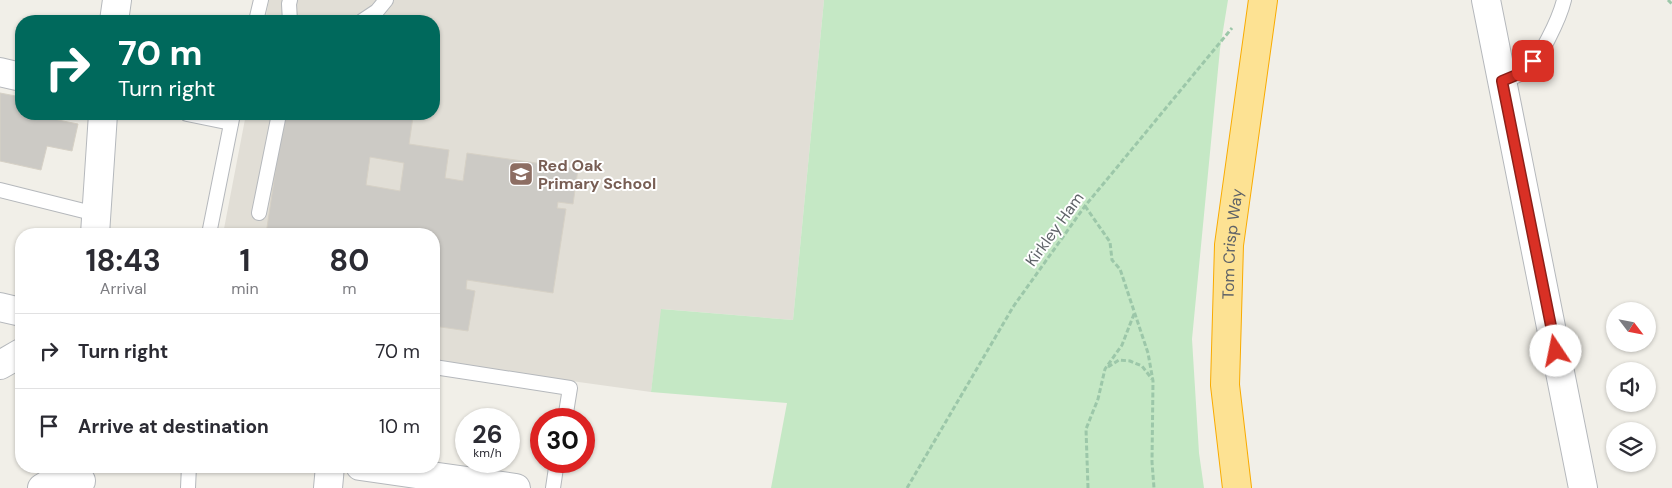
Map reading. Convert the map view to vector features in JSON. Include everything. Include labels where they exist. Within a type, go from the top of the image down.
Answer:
[{"type":"highway","name":"Tom Crisp Way","points":[[1237,488],[1225,385],[1229,245],[1261,12]]},
{"type":"street","points":[[115,15],[118,0]]},
{"type":"street","points":[[1486,0],[1583,488]]},
{"type":"street","points":[[0,72],[15,76]]},
{"type":"street","points":[[95,224],[103,120]]},
{"type":"street","points":[[0,307],[15,311]]},
{"type":"street","points":[[0,365],[15,356]]},
{"type":"street","points":[[328,488],[329,473]]},
{"type":"street","points":[[410,473],[516,488]]},
{"type":"street","points":[[42,488],[52,482],[81,478]]},
{"type":"lane","points":[[257,15],[261,0]]},
{"type":"lane","points":[[290,0],[290,15]]},
{"type":"lane","points":[[371,15],[386,0]]},
{"type":"lane","points":[[1502,81],[1526,71],[1540,52],[1560,17],[1564,0]]},
{"type":"lane","points":[[210,228],[232,120]]},
{"type":"lane","points":[[259,213],[278,120]]},
{"type":"lane","points":[[0,190],[95,224]]},
{"type":"lane","points":[[440,368],[570,388],[567,408]]},
{"type":"lane","points":[[188,488],[189,473]]},
{"type":"lane","points":[[553,488],[556,473]]},
{"type":"path","points":[[1668,0],[1672,4]]},
{"type":"path","name":"Kirkley Ham","points":[[908,488],[1014,307],[1085,206],[1233,26],[1261,12]]},
{"type":"path","points":[[1085,206],[1110,242],[1112,260],[1120,269],[1148,353],[1153,381],[1152,462],[1154,488]]},
{"type":"path","points":[[1088,488],[1086,429],[1098,399],[1105,369],[1122,345],[1135,313]]},
{"type":"path","points":[[1105,369],[1120,360],[1130,361],[1142,366],[1153,381]]},
{"type":"shaded area","name":"Red Oak Primary School","points":[[269,0],[824,0],[793,320],[662,309],[651,392],[440,363],[440,228],[224,228],[245,120],[440,120],[440,15],[266,15]]},
{"type":"green space","points":[[824,0],[1228,0],[1220,49],[1192,339],[1199,453],[1204,488],[771,488],[787,403],[651,392],[661,309],[793,320]]},
{"type":"building","points":[[0,93],[15,96],[15,120],[58,120],[78,124],[72,151],[47,146],[41,170],[0,161]]},
{"type":"building","points":[[283,120],[413,120],[409,144],[449,150],[445,178],[463,181],[467,153],[578,169],[573,204],[558,202],[557,208],[566,209],[553,293],[467,280],[466,289],[475,291],[468,331],[440,327],[440,228],[267,228]],"holes":[[[370,157],[404,163],[400,191],[366,185]]]},
{"type":"place","name":"Red Oak Primary School","points":[[521,174]]},
{"type":"route","points":[[1533,61],[1526,71],[1502,81],[1556,351]]}]
